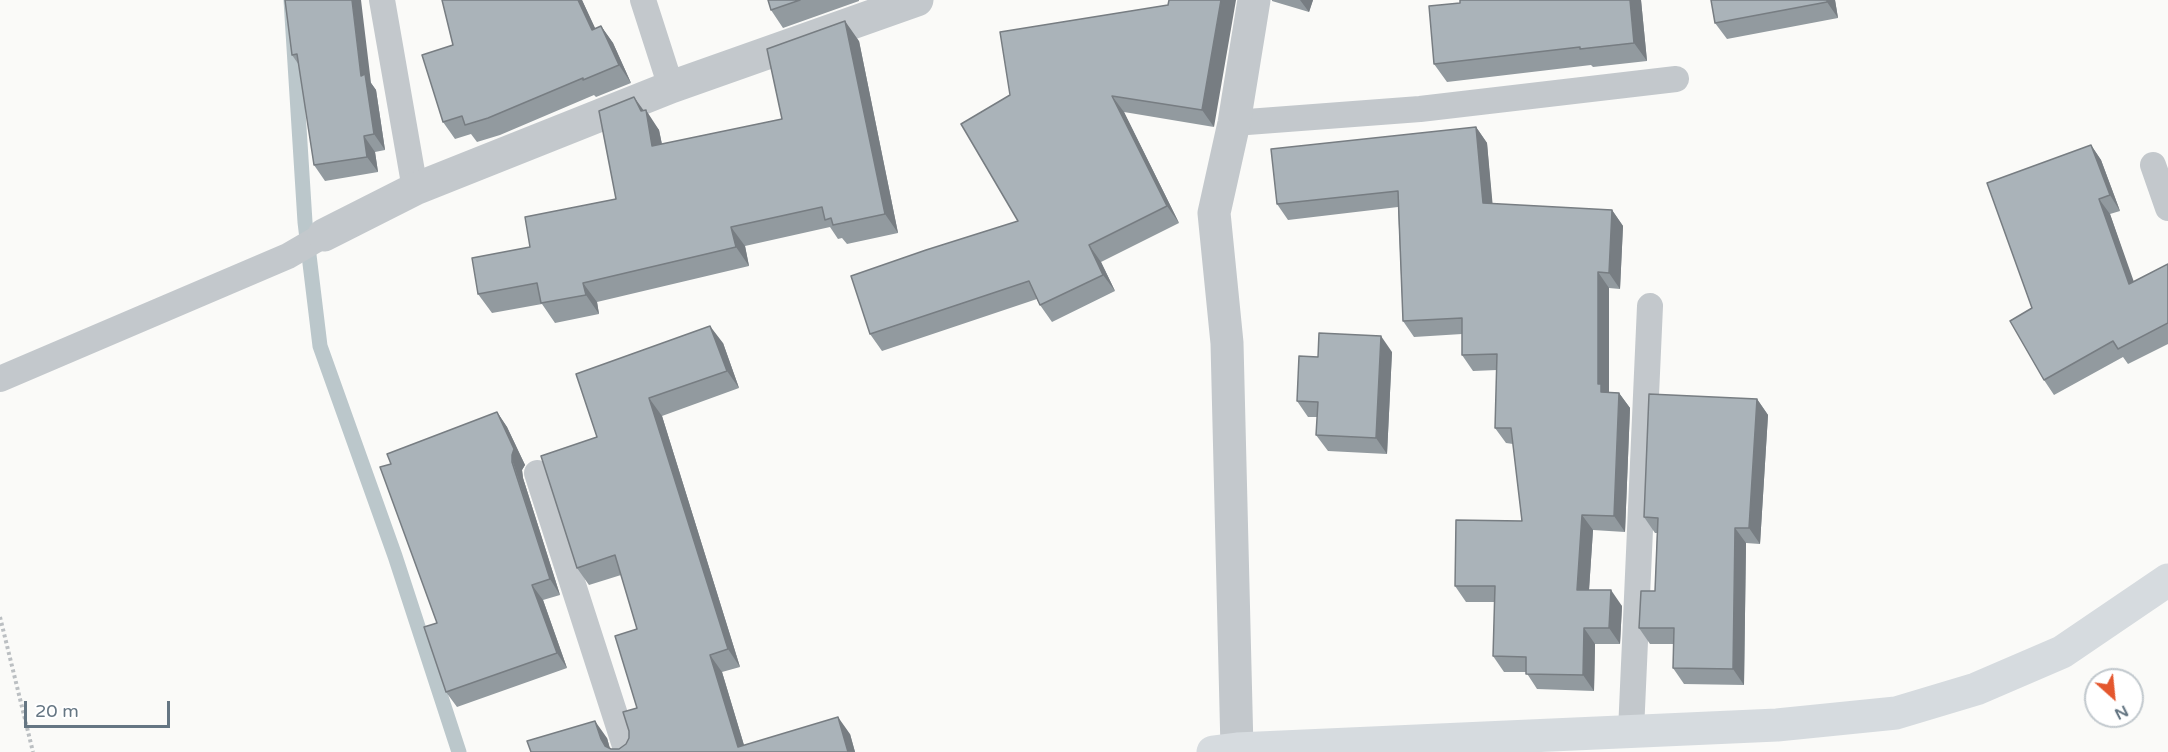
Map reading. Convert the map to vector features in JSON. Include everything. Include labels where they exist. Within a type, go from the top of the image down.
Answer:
[{"type":"street","points":[[324,235],[415,189],[670,87],[917,0]]},
{"type":"street","points":[[1254,0],[1234,123],[1214,213],[1227,343],[1225,750],[1777,725],[1896,713],[1976,689],[2062,652],[2168,580]]},
{"type":"lane","points":[[382,0],[415,189]]},
{"type":"lane","points":[[642,0],[670,87]]},
{"type":"lane","points":[[1234,123],[1420,109],[1676,79]]},
{"type":"lane","points":[[2153,165],[2168,208]]},
{"type":"lane","points":[[0,379],[288,256],[324,235]]},
{"type":"lane","points":[[1631,731],[1650,306]]},
{"type":"lane","points":[[537,473],[627,752]]},
{"type":"path","points":[[0,617],[33,752]]},
{"type":"building","points":[[285,0],[352,0],[361,76],[365,74],[374,134],[364,136],[367,157],[314,165],[297,54],[292,55]]},
{"type":"building","points":[[442,0],[578,0],[592,30],[601,26],[619,65],[488,118],[465,125],[462,116],[443,122],[422,55],[453,45]]},
{"type":"building","points":[[768,0],[800,0],[771,10]]},
{"type":"building","points":[[1169,0],[1221,0],[1202,110],[1112,96],[1167,206],[1089,245],[1103,275],[1040,305],[1029,281],[870,334],[851,276],[1018,221],[961,124],[1010,95],[1000,32],[1168,5]]},
{"type":"building","points":[[1460,0],[1630,0],[1634,43],[1434,64],[1429,6],[1460,3]]},
{"type":"building","points":[[1711,0],[1827,0],[1827,2],[1715,23]]},
{"type":"building","points":[[845,21],[885,214],[833,225],[831,218],[825,220],[822,207],[731,227],[736,247],[583,283],[586,295],[541,303],[537,283],[478,294],[472,258],[530,247],[525,217],[616,199],[599,111],[634,97],[641,111],[646,110],[652,146],[782,119],[767,49]]},
{"type":"building","points":[[1476,127],[1483,203],[1612,210],[1609,273],[1598,272],[1598,384],[1601,384],[1601,392],[1619,393],[1614,516],[1582,515],[1577,590],[1611,590],[1609,628],[1584,628],[1583,675],[1526,674],[1526,657],[1493,656],[1495,586],[1455,586],[1456,520],[1522,521],[1511,428],[1495,428],[1497,354],[1462,355],[1462,318],[1403,321],[1398,191],[1277,204],[1271,149]]},
{"type":"building","points":[[2091,145],[2110,195],[2099,199],[2129,284],[2168,264],[2168,323],[2118,349],[2113,341],[2044,380],[2010,321],[2032,308],[1987,183]]},
{"type":"building","points":[[710,326],[727,371],[649,398],[728,649],[710,655],[738,747],[838,717],[848,752],[531,752],[527,741],[595,721],[605,746],[619,749],[626,744],[629,738],[623,712],[637,708],[615,636],[637,629],[615,555],[577,568],[541,456],[597,437],[576,374]]},
{"type":"building","points":[[1319,333],[1381,336],[1376,438],[1316,435],[1318,402],[1297,401],[1299,356],[1318,357]]},
{"type":"building","points":[[1649,394],[1757,399],[1749,528],[1735,528],[1733,669],[1673,668],[1674,628],[1639,628],[1641,591],[1655,591],[1658,518],[1644,517]]},
{"type":"building","points":[[497,412],[514,449],[512,462],[550,579],[532,585],[557,653],[446,692],[424,627],[437,623],[380,467],[391,464],[387,454]]},
{"type":"waterway","points":[[291,0],[305,222],[320,346],[395,556],[459,752]]}]
